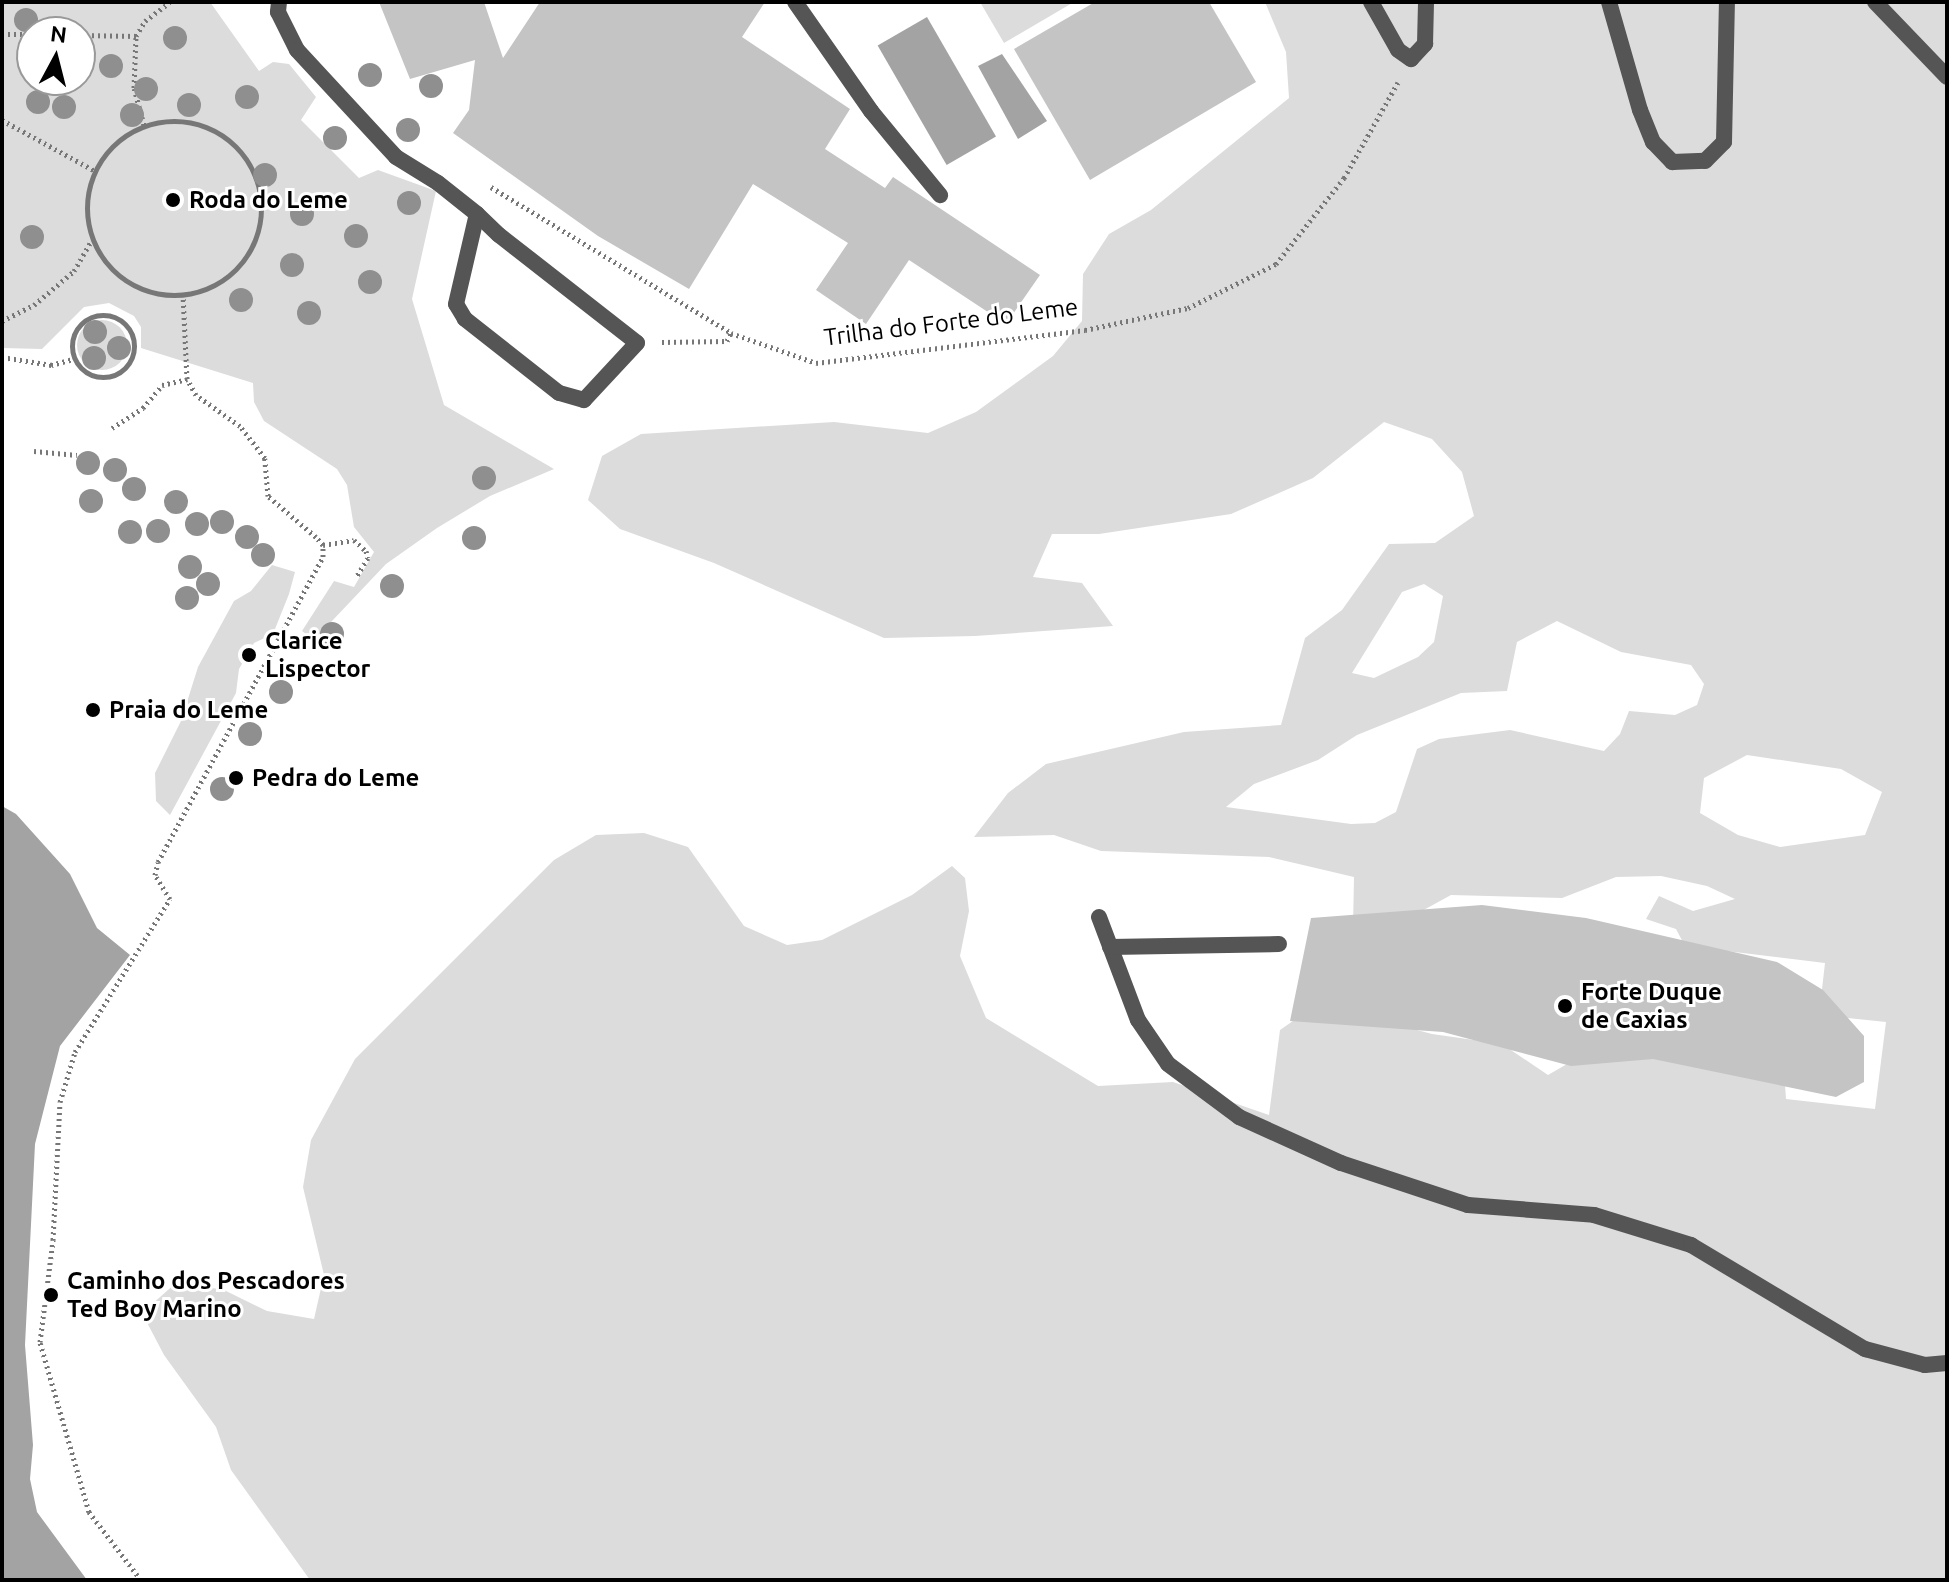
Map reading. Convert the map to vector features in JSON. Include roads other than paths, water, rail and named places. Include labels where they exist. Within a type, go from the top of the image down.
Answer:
[{"type":"lane","points":[[279,2],[278,12],[297,50],[334,94],[396,157],[438,183],[477,214],[637,343],[584,400],[559,393],[465,319],[456,304],[477,214]]},
{"type":"lane","points":[[795,2],[871,111],[940,195]]},
{"type":"lane","points":[[1371,2],[1398,50],[1411,59],[1425,44],[1426,2]]},
{"type":"lane","points":[[1609,2],[1640,110],[1653,142],[1672,162],[1705,161],[1724,142],[1727,2]]},
{"type":"lane","points":[[1875,2],[1947,77]]},
{"type":"lane","points":[[1099,917],[1138,1020],[1168,1064],[1239,1117],[1341,1163],[1468,1205],[1594,1215],[1691,1245],[1865,1349],[1925,1365],[1947,1363]]},
{"type":"lane","points":[[1110,947],[1279,944]]},
{"type":"place","name":"Roda do Leme","points":[[173,200]]},
{"type":"place","name":"Clarice Lispector","points":[[249,655]]},
{"type":"place","name":"Praia do Leme","points":[[93,710]]},
{"type":"place","name":"Pedra do Leme","points":[[236,778]]},
{"type":"place","name":"Forte Duque de Caxias","points":[[1565,1006]]},
{"type":"place","name":"Caminho dos Pescadores Ted Boy Marino","points":[[51,1295]]}]
